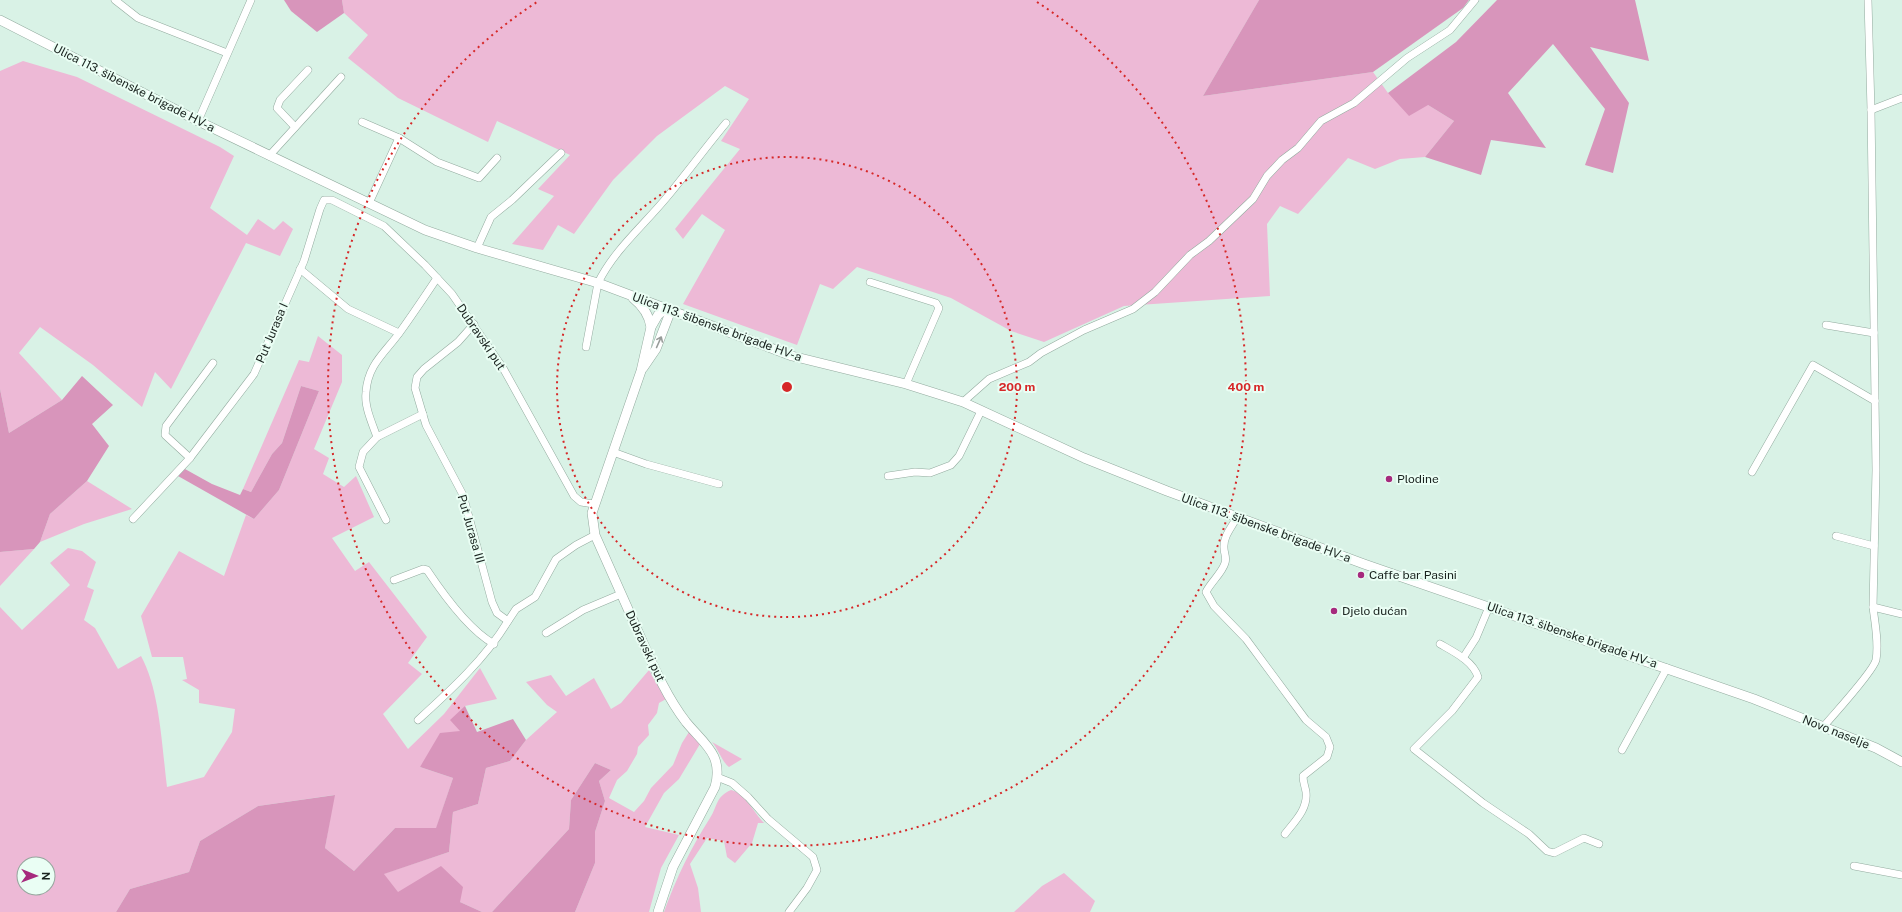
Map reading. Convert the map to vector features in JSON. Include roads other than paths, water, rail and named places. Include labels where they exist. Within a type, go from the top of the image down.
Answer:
[{"type":"main road","name":"Ulica 113. šibenske brigade HV-a","points":[[0,20],[198,122],[425,230],[477,248],[598,283],[792,356],[906,384],[963,402],[1084,458],[1237,517],[1769,705]]},
{"type":"main road","points":[[629,295],[642,306],[650,319],[651,327]]},
{"type":"main road","name":"Dubravski put","points":[[669,309],[658,314],[651,327],[642,371],[594,504],[592,522],[595,535],[661,681],[686,722],[711,749],[716,763],[717,777]]},
{"type":"main road","name":"Dubravski put","points":[[642,371],[656,349],[669,309]]},
{"type":"main road","name":"Novo naselje","points":[[1769,705],[1876,748],[1902,762]]},
{"type":"main road","points":[[658,912],[673,867],[712,794],[717,777]]},
{"type":"street","points":[[115,0],[138,18],[227,53]]},
{"type":"street","points":[[198,122],[251,0]]},
{"type":"street","points":[[963,402],[989,379],[1029,362],[1041,353],[1084,330],[1133,308],[1155,292],[1190,256],[1209,241],[1253,199],[1267,176],[1282,160],[1298,148],[1321,121],[1354,103],[1407,58],[1450,30],[1475,0]]},
{"type":"street","points":[[1824,726],[1863,680],[1876,661],[1876,633],[1873,607],[1875,401],[1872,110],[1868,0]]},
{"type":"street","points":[[295,127],[277,108],[280,100],[308,70]]},
{"type":"street","points":[[269,156],[341,77]]},
{"type":"street","points":[[1872,110],[1902,98]]},
{"type":"street","points":[[362,122],[399,138],[437,162],[479,178],[497,158]]},
{"type":"street","points":[[586,347],[598,283],[611,261],[667,197],[726,123]]},
{"type":"street","points":[[369,203],[399,138]]},
{"type":"street","points":[[477,248],[491,217],[512,200],[561,153]]},
{"type":"street","name":"Put Jurasa I","points":[[133,519],[190,458],[254,374],[300,269],[324,200],[332,200]]},
{"type":"street","name":"Dubravski put","points":[[332,200],[384,226],[437,278],[474,324],[503,368],[574,496],[581,502],[594,504]]},
{"type":"street","points":[[300,269],[348,309],[400,333]]},
{"type":"street","points":[[377,437],[365,394],[369,376],[375,362],[400,333],[437,278]]},
{"type":"street","points":[[870,282],[936,303],[939,308],[906,384]]},
{"type":"street","name":"Put Jurasa III","points":[[474,324],[458,342],[424,369],[417,378],[415,388],[426,425],[463,494],[492,602],[497,613],[508,621]]},
{"type":"street","points":[[1826,325],[1874,333]]},
{"type":"street","points":[[190,458],[165,435],[166,426],[213,364]]},
{"type":"street","points":[[1752,472],[1813,365],[1875,401]]},
{"type":"street","points":[[888,476],[915,472],[930,473],[951,465],[959,456],[981,411]]},
{"type":"street","points":[[386,520],[359,467],[363,452],[377,437],[423,414]]},
{"type":"street","points":[[613,452],[646,464],[719,484]]},
{"type":"street","points":[[1237,517],[1225,538],[1225,565],[1209,586],[1206,592],[1208,598],[1246,639],[1306,720],[1326,737],[1330,747],[1327,756],[1303,776],[1306,802],[1303,811],[1285,834]]},
{"type":"street","points":[[418,720],[453,688],[494,644],[516,609],[535,597],[556,559],[576,545],[595,535]]},
{"type":"street","points":[[1836,536],[1874,546]]},
{"type":"street","points":[[394,580],[423,569],[428,570],[443,595],[483,638],[494,644]]},
{"type":"street","points":[[546,633],[583,610],[621,594]]},
{"type":"street","points":[[1464,658],[1476,638],[1489,607]]},
{"type":"street","points":[[1873,607],[1902,614]]},
{"type":"street","points":[[1440,644],[1464,658],[1476,671],[1478,678],[1452,711],[1414,749],[1483,803],[1529,834],[1547,851],[1554,853],[1584,838],[1599,844]]},
{"type":"street","points":[[1622,750],[1667,668]]},
{"type":"street","points":[[717,777],[732,783],[748,797],[768,819],[813,857],[817,870],[807,888],[789,912]]},
{"type":"street","points":[[1854,866],[1902,875]]},
{"type":"place","name":"Plodine","points":[[1389,479]]},
{"type":"place","name":"Caffe bar Pasini","points":[[1361,575]]},
{"type":"place","name":"Djelo dućan","points":[[1334,611]]}]
